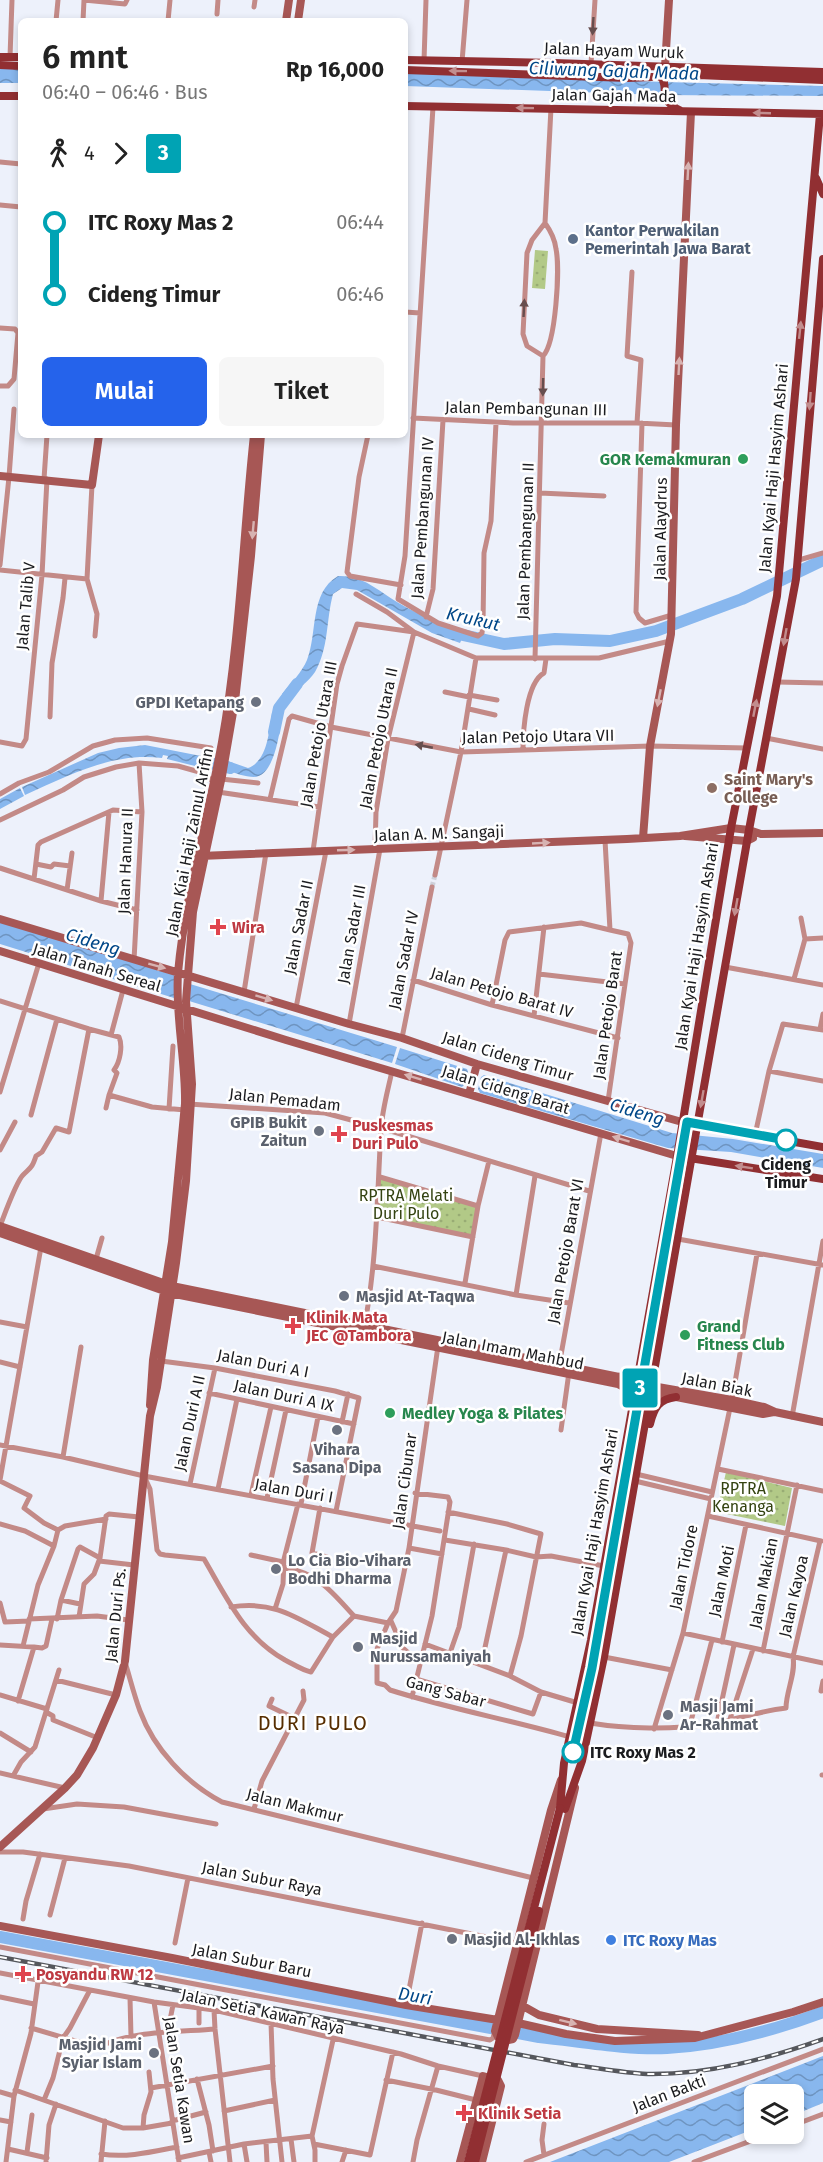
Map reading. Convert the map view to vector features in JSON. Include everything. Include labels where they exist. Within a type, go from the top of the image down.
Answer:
[{"type":"main road","points":[[0,57],[18,57]]},
{"type":"main road","name":"Jalan Hayam Wuruk","points":[[408,60],[823,72]]},
{"type":"main road","points":[[0,65],[18,66]]},
{"type":"main road","name":"Jalan Hayam Wuruk","points":[[408,70],[628,78],[736,75],[823,80]]},
{"type":"main road","points":[[662,78],[664,96],[681,112]]},
{"type":"main road","points":[[0,96],[18,96]]},
{"type":"main road","name":"Jalan Gajah Mada","points":[[408,106],[822,114]]},
{"type":"main road","name":"Jalan Kyai Haji Hasyim Ashari","points":[[475,2162],[562,1808],[562,1779],[604,1566],[677,1154],[731,828],[779,581],[822,114]]},
{"type":"main road","points":[[815,175],[823,194]]},
{"type":"main road","name":"Jalan Kyai Haji Hasyim Ashari","points":[[468,2162],[562,1808],[575,1781],[604,1657],[747,841],[796,579],[823,259]]},
{"type":"main road","name":"Jalan Cideng Timur","points":[[682,1124],[823,1147]]},
{"type":"main road","name":"Jalan Cideng Barat","points":[[677,1154],[823,1179]]},
{"type":"main road","points":[[641,1450],[659,1403],[666,1398],[676,1397]]},
{"type":"street","points":[[10,57],[12,0]]},
{"type":"street","points":[[56,18],[58,0]]},
{"type":"street","points":[[82,18],[84,0],[125,4],[127,0]]},
{"type":"street","points":[[168,18],[170,0]]},
{"type":"street","points":[[217,14],[218,0]]},
{"type":"street","points":[[286,18],[288,0]]},
{"type":"street","points":[[298,18],[301,0]]},
{"type":"street","points":[[424,61],[426,0]]},
{"type":"street","points":[[462,62],[467,0]]},
{"type":"street","points":[[591,64],[595,0]]},
{"type":"street","points":[[665,67],[669,0]]},
{"type":"street","points":[[433,107],[413,418],[401,585],[398,599],[438,623],[478,636],[482,633],[483,625],[484,553],[491,521],[496,423]]},
{"type":"street","points":[[543,356],[526,346],[523,334],[527,253],[532,240],[545,223],[551,108]]},
{"type":"street","name":"Jalan Alaydrus","points":[[643,838],[650,746],[672,616],[676,425],[691,112]]},
{"type":"street","points":[[0,162],[18,164]]},
{"type":"street","points":[[0,205],[18,207]]},
{"type":"street","name":"Jalan Pembangunan II","points":[[535,655],[543,424],[543,356],[549,351],[552,335],[557,258],[555,243],[545,223]]},
{"type":"street","points":[[632,272],[627,356],[641,360],[636,612],[645,623],[672,616]]},
{"type":"street","points":[[408,312],[420,313]]},
{"type":"street","points":[[0,327],[15,329],[18,333],[14,379],[8,386],[0,386]]},
{"type":"street","points":[[0,565],[14,409]]},
{"type":"street","name":"Jalan Pembangunan III","points":[[413,418],[496,423],[676,425]]},
{"type":"street","name":"Jalan Pembangunan IV","points":[[426,617],[433,589],[443,420]]},
{"type":"street","name":"Jalan Talib V","points":[[0,742],[22,746],[25,744],[27,735],[42,575],[47,438]]},
{"type":"street","points":[[95,636],[97,614],[87,579],[92,485],[99,438]]},
{"type":"street","name":"Jalan Kiai Haji Zainul Arifin","points":[[187,1106],[182,1052],[181,1004],[188,976],[193,912],[201,856],[235,701],[254,472],[254,438]]},
{"type":"street","name":"Jalan Kiai Haji Zainul Arifin","points":[[254,472],[260,438]]},
{"type":"street","points":[[367,438],[359,477],[347,570],[350,576],[401,585]]},
{"type":"street","points":[[0,476],[92,485]]},
{"type":"street","points":[[540,493],[604,496]]},
{"type":"street","points":[[798,564],[823,553]]},
{"type":"street","points":[[0,570],[87,579]]},
{"type":"street","points":[[50,717],[52,663],[65,578]]},
{"type":"street","points":[[356,594],[387,612],[414,632],[476,658],[535,655],[546,659],[599,657],[670,637]]},
{"type":"street","name":"Jalan Petojo Utara III","points":[[313,851],[342,666],[357,624],[414,632]]},
{"type":"street","name":"Jalan Petojo Utara II","points":[[377,849],[376,812],[388,739],[414,632]]},
{"type":"street","points":[[435,875],[461,752],[476,658]]},
{"type":"street","points":[[523,750],[528,705],[537,678],[543,673],[546,659]]},
{"type":"street","points":[[777,682],[823,682]]},
{"type":"street","points":[[445,692],[497,700]]},
{"type":"street","points":[[468,709],[495,714]]},
{"type":"street","name":"Jalan Petojo Utara VII","points":[[270,799],[292,716],[388,739],[461,752],[650,746],[747,748]]},
{"type":"street","points":[[0,794],[20,782],[49,772],[93,746],[115,740],[147,738],[211,748]]},
{"type":"street","points":[[766,738],[823,749]]},
{"type":"street","points":[[0,820],[63,790],[84,777],[116,766],[139,763],[178,766],[219,778],[258,783]]},
{"type":"street","name":"Jalan Hanura II","points":[[134,960],[142,812],[139,763]]},
{"type":"street","points":[[201,856],[218,792],[219,778]]},
{"type":"street","points":[[218,792],[319,807]]},
{"type":"street","points":[[34,879],[38,845],[41,842],[109,812],[121,809],[142,812]]},
{"type":"street","points":[[101,901],[109,812]]},
{"type":"street","name":"Jalan A. M. Sangaji","points":[[201,856],[643,838],[680,836],[731,828],[761,834],[823,832]]},
{"type":"street","name":"Jalan A. M. Sangaji","points":[[680,836],[696,839],[747,841],[761,834]]},
{"type":"street","name":"Jalan Petojo Barat","points":[[605,840],[610,930],[628,934],[631,943],[608,1101]]},
{"type":"street","name":"Jalan Sadar III","points":[[349,1024],[377,849]]},
{"type":"street","name":"Jalan Sadar II","points":[[296,1008],[326,851]]},
{"type":"street","points":[[67,890],[72,853]]},
{"type":"street","points":[[244,992],[266,853]]},
{"type":"street","name":"Jalan Kiai Haji Zainul Arifin","points":[[157,1360],[176,1242],[187,1106],[192,1084],[178,974],[189,893],[201,856]]},
{"type":"street","points":[[36,864],[51,867],[54,864],[70,866]]},
{"type":"street","points":[[0,868],[101,901],[137,910]]},
{"type":"street","name":"Jalan Sadar IV","points":[[402,1038],[432,887]]},
{"type":"street","points":[[794,979],[805,939],[801,918]]},
{"type":"street","name":"Jalan Cideng Timur","points":[[0,919],[178,974],[402,1038],[476,1068],[608,1101],[682,1124]]},
{"type":"street","points":[[492,1005],[507,934],[581,923],[610,930]]},
{"type":"street","points":[[534,1016],[544,927]]},
{"type":"street","points":[[805,939],[823,938]]},
{"type":"street","name":"Jalan Tanah Sereal","points":[[0,951],[123,990],[181,1004]]},
{"type":"street","points":[[0,1092],[39,963]]},
{"type":"street","points":[[725,967],[823,985]]},
{"type":"street","points":[[539,974],[625,984]]},
{"type":"street","name":"Jalan Petojo Barat IV","points":[[413,980],[492,1005],[618,1038]]},
{"type":"street","points":[[111,1035],[123,990]]},
{"type":"street","points":[[0,1001],[121,1039],[117,1065],[114,1070],[117,1073],[106,1108]]},
{"type":"street","name":"Jalan Cideng Barat","points":[[181,1004],[392,1071],[470,1092],[600,1137],[677,1154]]},
{"type":"street","points":[[754,1135],[769,1071],[784,1023],[821,1029],[823,1014]]},
{"type":"street","points":[[31,1115],[57,1019]]},
{"type":"street","points":[[23,1237],[0,1226],[23,1175],[29,1172],[36,1156],[42,1152],[56,1128],[69,1132],[89,1029]]},
{"type":"street","points":[[169,1109],[172,1049],[182,1052]]},
{"type":"street","points":[[470,1092],[476,1068]]},
{"type":"street","points":[[364,1329],[373,1266],[380,1177],[381,1128],[392,1071]]},
{"type":"street","points":[[769,1071],[823,1081]]},
{"type":"street","name":"Jalan Pemadam","points":[[109,1095],[152,1107],[169,1109],[187,1106],[325,1113],[589,1191]]},
{"type":"street","points":[[0,1150],[15,1122]]},
{"type":"street","name":"Jalan Petojo Barat VI","points":[[558,1369],[600,1137]]},
{"type":"street","points":[[465,1283],[478,1206],[489,1161]]},
{"type":"street","points":[[516,1295],[535,1176]]},
{"type":"street","points":[[380,1177],[478,1206]]},
{"type":"street","points":[[377,1217],[473,1237]]},
{"type":"street","points":[[0,1233],[23,1237],[96,1259],[168,1288]]},
{"type":"street","points":[[96,1259],[102,1238]]},
{"type":"street","points":[[678,1239],[821,1265]]},
{"type":"street","points":[[792,1417],[821,1265],[823,1241]]},
{"type":"street","points":[[42,1243],[168,1288]]},
{"type":"street","points":[[42,1243],[20,1367],[3,1445],[0,1481],[30,1496],[24,1509],[58,1530]]},
{"type":"street","name":"Jalan Tidore","points":[[654,1729],[683,1633],[731,1404],[757,1254]]},
{"type":"street","points":[[373,1266],[516,1295],[569,1303]]},
{"type":"street","name":"Jalan Imam Mahbud","points":[[168,1288],[558,1369],[619,1377],[638,1370]]},
{"type":"street","points":[[0,1322],[27,1327]]},
{"type":"street","name":"Jalan Cibunar","points":[[389,1622],[396,1611],[409,1548],[415,1493],[439,1344]]},
{"type":"street","points":[[63,1457],[81,1347]]},
{"type":"street","name":"Jalan Duri A I","points":[[157,1360],[215,1368],[348,1394],[359,1398],[354,1424]]},
{"type":"street","name":"Jalan Duri Ps.","points":[[0,1847],[43,1809],[76,1775],[98,1738],[116,1695],[125,1661],[157,1360]]},
{"type":"street","points":[[0,1362],[20,1367]]},
{"type":"street","name":"Jalan Duri A II","points":[[190,1484],[215,1368]]},
{"type":"street","points":[[561,1430],[570,1371]]},
{"type":"street","name":"Jalan Imam Mahbud","points":[[570,1371],[618,1384],[627,1389],[633,1398]]},
{"type":"street","name":"Jalan Biak","points":[[652,1389],[676,1397],[731,1404]]},
{"type":"street","name":"Jalan Biak","points":[[652,1389],[731,1404],[763,1414],[775,1412],[823,1422]]},
{"type":"street","name":"Jalan Duri A IX","points":[[209,1393],[354,1424]]},
{"type":"street","points":[[342,1422],[348,1394]]},
{"type":"street","points":[[218,1490],[237,1399]]},
{"type":"street","points":[[251,1496],[271,1407]]},
{"type":"street","points":[[267,1498],[286,1410]]},
{"type":"street","points":[[275,1609],[283,1584],[284,1564],[318,1417]]},
{"type":"street","points":[[336,1511],[354,1424]]},
{"type":"street","name":"Jalan Duri I","points":[[3,1445],[144,1476],[440,1531]]},
{"type":"street","points":[[717,1469],[823,1491]]},
{"type":"street","points":[[144,1476],[150,1489],[157,1550],[160,1554],[165,1555],[204,1559],[231,1607],[249,1633],[267,1650],[308,1672],[312,1671],[333,1637],[354,1617]]},
{"type":"street","points":[[636,1477],[712,1492]]},
{"type":"street","points":[[636,1477],[711,1499]]},
{"type":"street","name":"Jalan Makian","points":[[763,1651],[797,1485]]},
{"type":"street","points":[[412,1696],[425,1644],[450,1499],[415,1493]]},
{"type":"street","points":[[320,1508],[312,1553],[327,1557]]},
{"type":"street","points":[[448,1512],[507,1524],[541,1535],[521,1636],[510,1676]]},
{"type":"street","points":[[79,1617],[84,1584],[94,1574],[99,1560],[106,1519],[109,1514],[139,1517]]},
{"type":"street","points":[[708,1516],[821,1541]]},
{"type":"street","points":[[23,1646],[38,1584],[54,1546],[58,1530],[65,1526],[106,1519]]},
{"type":"street","points":[[0,1524],[25,1531],[54,1546]]},
{"type":"street","name":"Jalan Moti","points":[[722,1642],[746,1525]]},
{"type":"street","points":[[444,1540],[536,1557],[551,1556],[604,1566]]},
{"type":"street","name":"Jalan Kayoa","points":[[730,1719],[786,1708],[787,1689],[794,1664],[793,1657],[821,1541]]},
{"type":"street","points":[[450,1653],[459,1627],[474,1544]]},
{"type":"street","points":[[0,1645],[42,1648],[46,1646],[79,1548],[85,1548],[99,1560],[134,1565]]},
{"type":"street","points":[[409,1548],[442,1554]]},
{"type":"street","points":[[479,1664],[506,1550]]},
{"type":"street","points":[[250,1555],[284,1564],[314,1577],[333,1592],[354,1617],[389,1622],[404,1648],[420,1663]]},
{"type":"street","points":[[61,1600],[80,1604]]},
{"type":"street","points":[[0,1603],[5,1622],[97,1616],[128,1620]]},
{"type":"street","points":[[231,1607],[257,1605],[275,1609],[288,1613],[333,1637]]},
{"type":"street","name":"Gang Sabar","points":[[389,1622],[377,1649],[377,1683],[443,1707],[541,1728],[570,1737]]},
{"type":"street","points":[[683,1633],[823,1664]]},
{"type":"street","points":[[690,1725],[712,1640]]},
{"type":"street","points":[[425,1644],[510,1676],[541,1692],[578,1703]]},
{"type":"street","points":[[717,1723],[734,1645]]},
{"type":"street","points":[[18,1701],[34,1647]]},
{"type":"street","points":[[590,1722],[654,1729],[717,1723],[730,1719],[753,1649]]},
{"type":"street","points":[[604,1657],[672,1670]]},
{"type":"street","name":"Jalan Makmur","points":[[125,1661],[140,1710],[165,1754],[199,1788],[222,1802],[533,1878]]},
{"type":"street","points":[[13,1776],[21,1762],[35,1747],[59,1670]]},
{"type":"street","points":[[416,1679],[533,1714],[541,1692]]},
{"type":"street","points":[[56,1680],[116,1695]]},
{"type":"street","points":[[821,1691],[823,1681]]},
{"type":"street","points":[[254,1809],[262,1781],[304,1700],[303,1691]]},
{"type":"street","points":[[0,1695],[46,1711],[54,1716],[53,1720],[98,1738]]},
{"type":"street","points":[[272,1699],[269,1706],[296,1719]]},
{"type":"street","points":[[0,1733],[31,1752]]},
{"type":"street","points":[[0,1773],[65,1788]]},
{"type":"street","name":"Jalan Kyai Haji Hasyim Ashari","points":[[496,2026],[551,1810],[562,1779]]},
{"type":"street","name":"Jalan Kyai Haji Hasyim Ashari","points":[[517,2029],[571,1811],[575,1781]]},
{"type":"street","points":[[43,1809],[77,1804],[124,1807],[216,1824]]},
{"type":"street","name":"Jalan Subur Raya","points":[[0,1852],[23,1852],[129,1866],[517,1943]]},
{"type":"street","points":[[23,1919],[40,1854]]},
{"type":"street","points":[[50,1916],[65,1858]]},
{"type":"street","points":[[175,1943],[188,1878]]},
{"type":"street","points":[[406,2005],[422,1923]]},
{"type":"street","name":"Jalan Subur Baru","points":[[0,1926],[406,2005],[496,2026]]},
{"type":"street","points":[[0,1947],[490,2040],[493,2038],[496,2026]]},
{"type":"street","points":[[513,1958],[514,1970],[524,1974],[530,1970],[534,1960]]},
{"type":"street","name":"Jalan Setia Kawan Raya","points":[[0,1973],[130,1998],[214,2010],[333,2040],[393,2052],[438,2066],[483,2076]]},
{"type":"street","points":[[6,2162],[14,2093],[31,2028],[38,1982]]},
{"type":"street","points":[[44,2100],[53,2078],[63,2037],[90,1989]]},
{"type":"street","points":[[505,1994],[509,1989],[518,1989],[524,1994],[523,2002],[539,2015],[597,2029],[687,2033],[700,2036]]},
{"type":"street","points":[[0,1997],[34,2004]]},
{"type":"street","points":[[130,1998],[131,2036]]},
{"type":"street","name":"Jalan Setia Kawan","points":[[154,2002],[179,2160]]},
{"type":"street","points":[[496,2026],[498,2037],[505,2041],[513,2039],[517,2029],[615,2041],[695,2038],[823,2002]]},
{"type":"street","points":[[170,2020],[173,2005]]},
{"type":"street","points":[[199,2008],[199,2023]]},
{"type":"street","points":[[214,2010],[214,2029],[230,2162]]},
{"type":"street","points":[[271,2024],[275,2100],[282,2162]]},
{"type":"street","points":[[31,2028],[99,2048],[104,2043],[131,2036],[214,2029]]},
{"type":"street","points":[[315,2162],[312,2136],[333,2040]]},
{"type":"street","name":"Jalan Bakti","points":[[526,2162],[823,2049]]},
{"type":"street","points":[[314,2144],[370,2155],[393,2052]]},
{"type":"street","points":[[151,2088],[273,2066]]},
{"type":"street","points":[[413,2162],[438,2066]]},
{"type":"street","points":[[143,2128],[151,2088],[149,2072]]},
{"type":"street","points":[[460,2162],[483,2076],[498,2080],[501,2084],[482,2162]]},
{"type":"street","points":[[197,2079],[206,2112],[211,2162]]},
{"type":"street","points":[[386,2080],[432,2089],[476,2102],[484,2111],[492,2111],[496,2108]]},
{"type":"street","points":[[0,2092],[56,2103],[123,2128],[143,2128],[206,2112]]},
{"type":"street","points":[[224,2111],[275,2100]]},
{"type":"street","points":[[8,2149],[27,2152],[47,2160],[49,2125],[56,2103]]},
{"type":"street","points":[[472,2116],[484,2112],[493,2120]]},
{"type":"street","points":[[804,2121],[823,2114]]},
{"type":"street","points":[[27,2152],[32,2115]]},
{"type":"street","points":[[0,2120],[11,2122]]},
{"type":"street","points":[[101,2162],[105,2121]]},
{"type":"street","points":[[544,2124],[542,2140],[544,2155]]},
{"type":"street","points":[[179,2160],[244,2144],[312,2136]]},
{"type":"street","points":[[0,2139],[9,2140]]},
{"type":"street","points":[[291,2139],[294,2162]]},
{"type":"street","points":[[266,2142],[267,2162]]},
{"type":"street","points":[[694,2162],[744,2143]]},
{"type":"street","points":[[244,2144],[248,2162]]},
{"type":"street","points":[[101,2154],[136,2159],[177,2147]]},
{"type":"street","points":[[342,2162],[346,2150]]},
{"type":"street","points":[[364,2162],[366,2154]]},
{"type":"green space","points":[[535,250],[548,251],[545,289],[532,288]]},
{"type":"green space","name":"RPTRA Melati Duri Pulo","points":[[380,1177],[478,1206],[473,1237],[377,1217]]},
{"type":"green space","name":"RPTRA Kenanga","points":[[726,1472],[792,1488],[785,1526],[717,1512]]},
{"type":"water","points":[[0,66],[18,67],[18,83],[0,83]]},
{"type":"water","points":[[408,72],[823,86],[823,96],[661,95],[408,86]]},
{"type":"water","points":[[338,576],[347,576],[362,581],[414,611],[465,632],[460,643],[432,633],[357,590],[342,588],[333,594],[320,663],[312,676],[289,699],[282,694],[307,660],[322,592]]},
{"type":"water","points":[[272,713],[281,722],[274,755],[266,771],[254,777],[226,770],[228,761],[248,768],[260,759],[264,752]]},
{"type":"water","points":[[145,745],[201,756],[199,767],[167,759],[168,756],[163,755],[162,758],[126,758],[92,767],[25,795],[22,787],[98,753]]},
{"type":"water","points":[[20,788],[24,796],[0,809],[0,799]]},
{"type":"water","points":[[0,922],[176,974],[174,998],[0,944]]},
{"type":"water","points":[[190,984],[397,1047],[392,1063],[189,1001]]},
{"type":"water","points":[[400,1048],[467,1069],[467,1081],[462,1087],[395,1064]]},
{"type":"water","points":[[484,1075],[672,1133],[733,1139],[823,1154],[823,1168],[731,1152],[668,1148],[480,1093],[478,1089],[481,1077]]},
{"type":"water","points":[[823,2056],[823,2103],[804,2111],[804,2084],[751,2084]]},
{"type":"water","points":[[744,2087],[744,2133],[669,2162],[550,2162]]},
{"type":"waterway","name":"Krukut","points":[[449,632],[504,644],[555,639],[610,641],[656,631],[742,599],[823,560]]},
{"type":"waterway","name":"Krukut","points":[[274,732],[279,708],[297,684]]},
{"type":"waterway","name":"Krukut","points":[[206,762],[230,768]]},
{"type":"waterway","name":"Duri","points":[[0,1937],[539,2037],[619,2046],[667,2048],[706,2044],[766,2031],[823,2012]]},
{"type":"tunnel","points":[[432,887],[435,875]]},
{"type":"railway","points":[[0,1957],[574,2065],[629,2073],[670,2074],[715,2069],[759,2059],[823,2039]]},
{"type":"bus line","name":"3","points":[[573,1752],[592,1668],[687,1122],[786,1140]]},
{"type":"place","name":"Kantor Perwakilan Pemerintah Jawa Barat","points":[[573,239]]},
{"type":"place","name":"GOR Kemakmuran","points":[[743,459]]},
{"type":"place","name":"GPDI Ketapang","points":[[256,702]]},
{"type":"place","name":"Saint Mary's College","points":[[712,788]]},
{"type":"place","name":"Wira","points":[[218,927]]},
{"type":"place","name":"GPIB Bukit Zaitun","points":[[319,1131]]},
{"type":"place","name":"Puskesmas Duri Pulo","points":[[339,1134]]},
{"type":"place","name":"Cideng Timur","points":[[786,1140]]},
{"type":"place","name":"Masjid At-Taqwa","points":[[344,1296]]},
{"type":"place","name":"Klinik Mata JEC @Tambora","points":[[293,1326]]},
{"type":"place","name":"Grand Fitness Club","points":[[685,1335]]},
{"type":"place","name":"Medley Yoga & Pilates","points":[[390,1413]]},
{"type":"place","name":"Vihara Sasana Dipa","points":[[337,1430]]},
{"type":"place","name":"Lo Cia Bio-Vihara Bodhi Dharma","points":[[276,1569]]},
{"type":"place","name":"Masjid Nurussamaniyah","points":[[358,1647]]},
{"type":"place","name":"Masji Jami Ar-Rahmat","points":[[668,1715]]},
{"type":"place","name":"ITC Roxy Mas 2","points":[[573,1752]]},
{"type":"place","name":"Masjid Al-Ikhlas","points":[[452,1939]]},
{"type":"place","name":"ITC Roxy Mas","points":[[611,1940]]},
{"type":"place","name":"Posyandu RW 12","points":[[23,1974]]},
{"type":"place","name":"Masjid Jami Syiar Islam","points":[[154,2053]]},
{"type":"place","name":"Klinik Setia","points":[[464,2113]]},
{"type":"district","name":"DURI PULO","points":[[313,1723]]},
{"type":"water label","name":"Ciliwung Gajah Mada","points":[[614,71]]},
{"type":"water label","name":"Cideng","points":[[93,942]]},
{"type":"water label","name":"Cideng","points":[[637,1112]]}]
